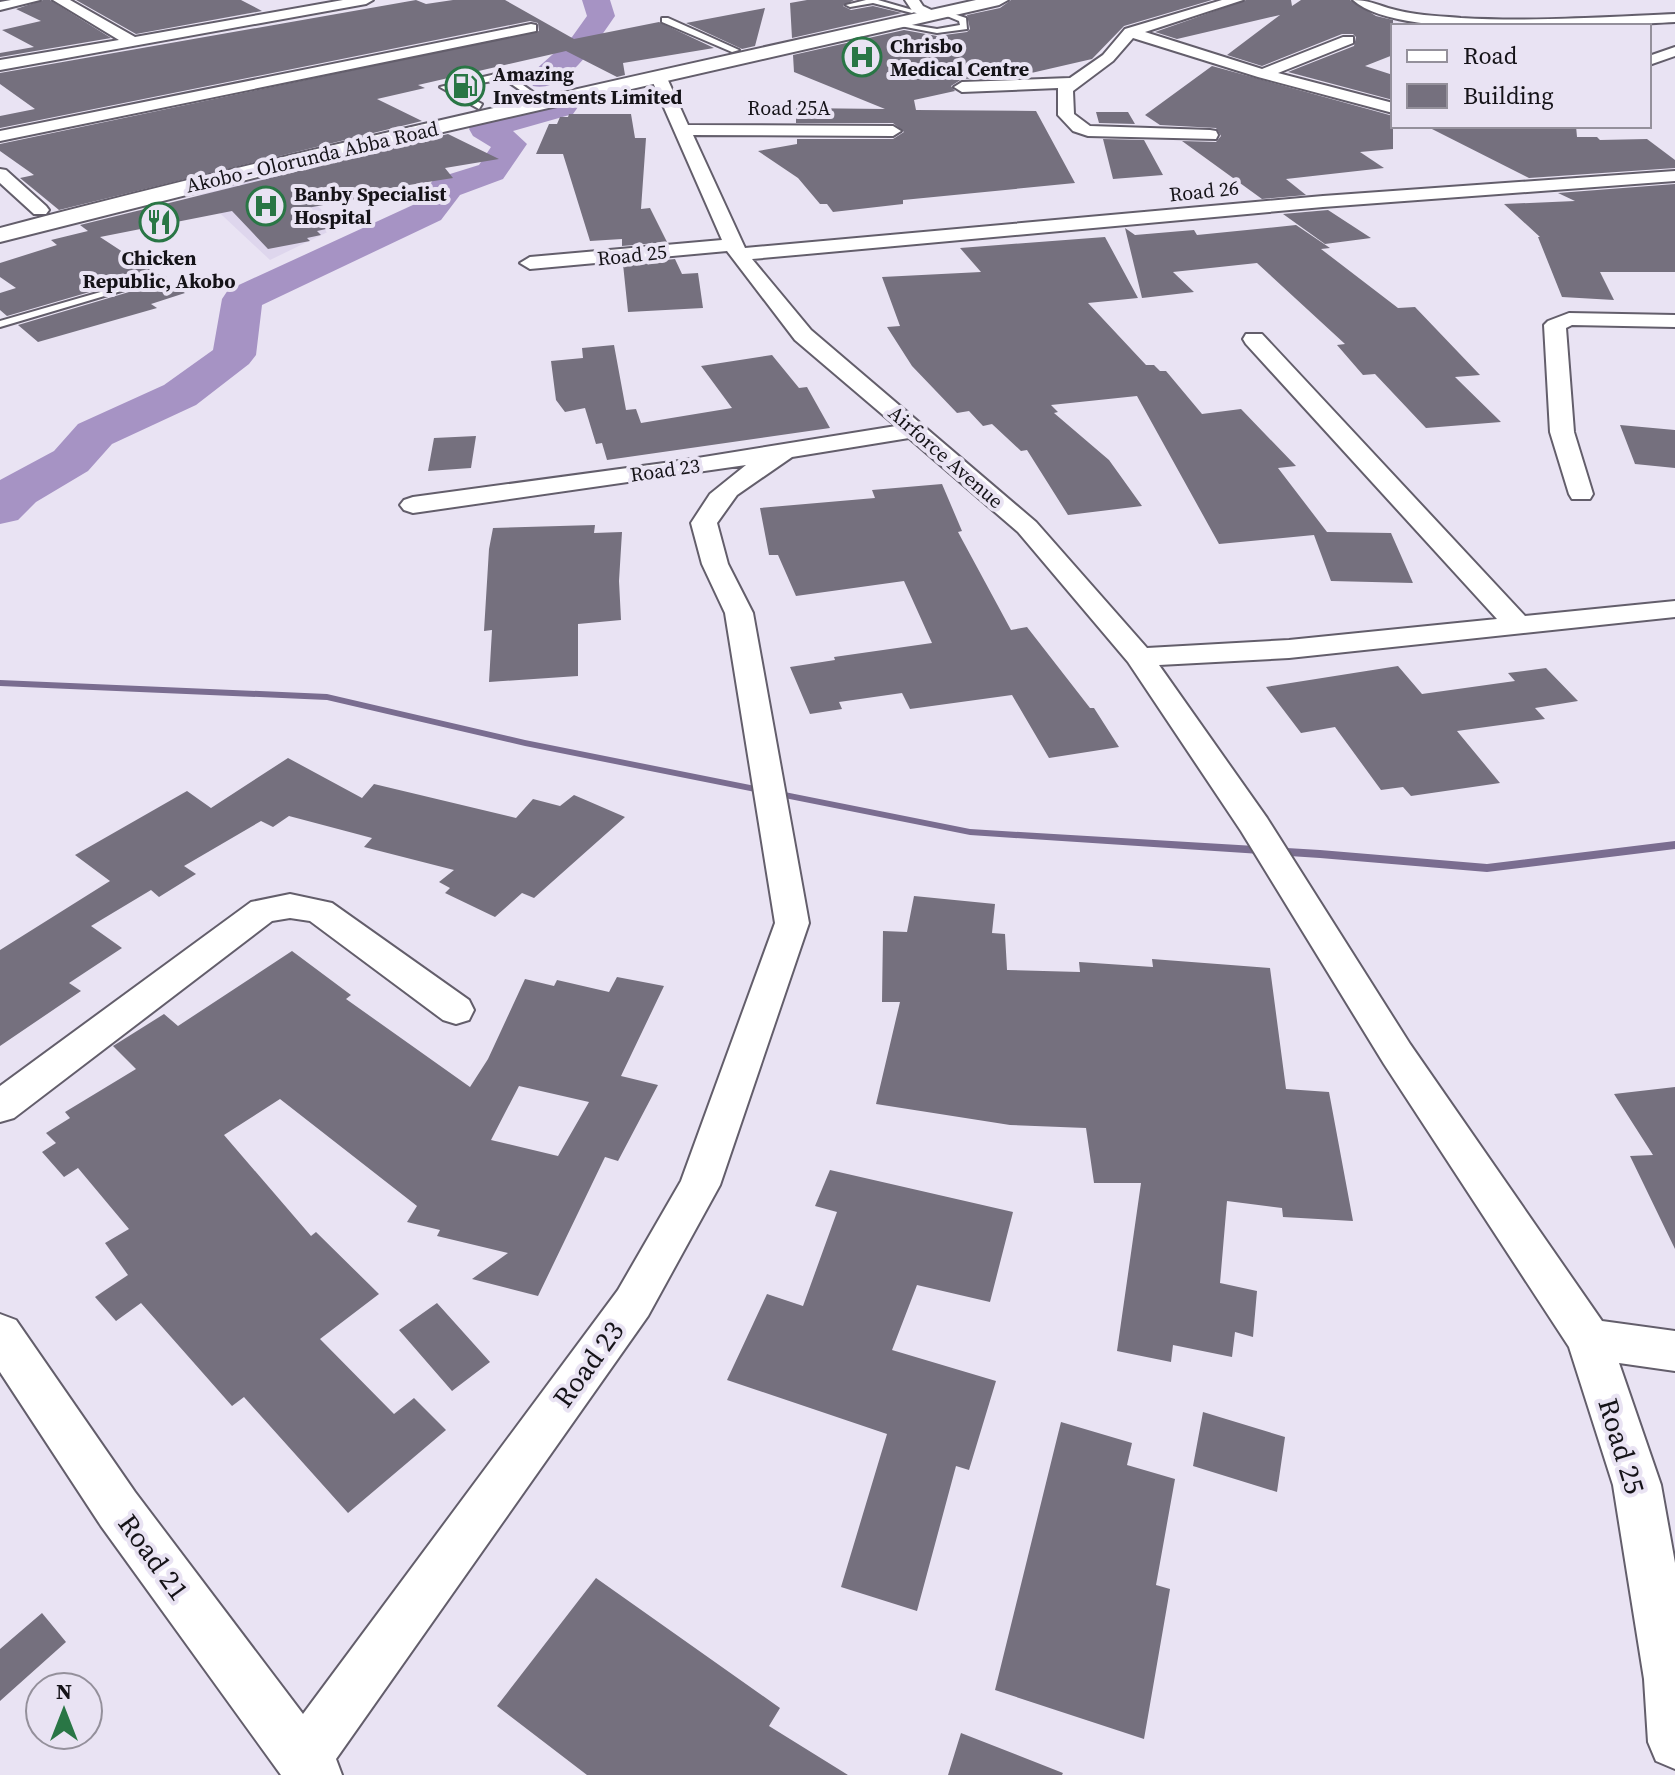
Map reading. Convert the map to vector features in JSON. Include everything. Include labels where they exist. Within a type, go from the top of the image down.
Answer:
[{"type":"main road","name":"Akobo - Olorunda Abba Road","points":[[0,235],[735,50],[930,8],[999,0]]},
{"type":"main road","name":"Akobo - Olorunda Abba Road","points":[[0,220],[479,106],[659,78],[894,24],[930,8]]},
{"type":"street","points":[[0,6],[33,0]]},
{"type":"street","points":[[60,0],[132,41]]},
{"type":"street","points":[[265,0],[292,13]]},
{"type":"street","points":[[0,65],[366,0]]},
{"type":"street","points":[[1185,0],[1207,7]]},
{"type":"street","points":[[1210,135],[1102,133],[1079,128],[1066,115],[1065,89],[1108,58],[1130,32],[1236,0]]},
{"type":"street","points":[[1360,0],[1384,13],[1447,22],[1675,18]]},
{"type":"street","points":[[0,136],[531,28]]},
{"type":"street","points":[[1130,32],[1263,74],[1391,107]]},
{"type":"street","points":[[1263,74],[1348,40]]},
{"type":"street","points":[[1651,60],[1675,51]]},
{"type":"street","name":"Airforce Avenue","points":[[659,78],[736,250],[803,335],[1027,527],[1139,657],[1255,826],[1397,1054],[1484,1182]]},
{"type":"street","points":[[962,87],[1073,83]]},
{"type":"street","name":"Road 25A","points":[[684,130],[893,131]]},
{"type":"street","points":[[0,174],[40,210]]},
{"type":"street","name":"Road 26","points":[[736,250],[1096,224],[1433,191],[1675,176]]},
{"type":"street","name":"Road 25","points":[[530,263],[736,250]]},
{"type":"street","points":[[1581,494],[1562,432],[1555,325],[1569,319],[1675,321]]},
{"type":"street","points":[[1254,339],[1520,627]]},
{"type":"street","name":"Road 23","points":[[413,505],[917,430]]},
{"type":"street","name":"Road 23","points":[[308,1767],[633,1303],[700,1185],[792,923],[739,613],[715,564],[704,523],[715,500],[727,489],[785,451]]},
{"type":"street","points":[[1139,657],[1289,649],[1675,609]]},
{"type":"street","points":[[0,1107],[263,910],[290,906],[320,911],[456,1010]]},
{"type":"street","name":"Road 25","points":[[1484,1182],[1589,1339],[1637,1485],[1670,1679],[1675,1742]]},
{"type":"street","name":"Road 21","points":[[0,1334],[118,1509],[308,1767]]},
{"type":"street","points":[[1589,1339],[1675,1351]]},
{"type":"lane","points":[[850,5],[873,1],[930,8],[963,20],[964,27],[937,31],[894,24]]},
{"type":"lane","points":[[665,20],[735,50]]},
{"type":"lane","points":[[479,106],[444,87],[496,76],[553,94]]},
{"type":"lane","points":[[0,324],[160,278]]},
{"type":"shaded area","name":"Banby Specialist Hospital","points":[[283,170],[338,227],[270,260],[191,186]]},
{"type":"building","points":[[50,0],[111,38],[0,57],[0,53],[34,47],[2,30],[41,21],[16,9]]},
{"type":"building","points":[[76,0],[241,0],[262,11],[136,34]]},
{"type":"building","points":[[416,0],[426,4],[453,0],[505,0],[574,39],[659,22],[714,48],[623,63],[625,75],[617,77],[566,51],[418,85],[425,88],[377,99],[422,121],[59,210],[20,178],[34,175],[0,151],[0,144],[539,31],[538,23],[530,21],[0,128],[0,116],[35,109],[0,84],[0,73]]},
{"type":"building","points":[[854,0],[843,6],[851,10],[873,6],[902,13],[792,38],[790,3]]},
{"type":"building","points":[[1011,0],[1212,0],[1124,26],[1092,59],[1014,77],[962,79],[951,86],[955,91],[914,100],[916,110],[1036,111],[1075,183],[903,200],[903,204],[833,212],[827,204],[820,204],[798,178],[758,151],[797,144],[797,139],[893,139],[904,132],[893,123],[796,123],[796,108],[885,109],[794,72],[793,55],[904,30],[937,36],[967,32],[970,29],[967,15],[1000,8]]},
{"type":"building","points":[[1246,0],[1291,0],[1292,6],[1301,0],[1350,0],[1376,16],[1393,20],[1391,56],[1365,66],[1391,74],[1391,99],[1288,72],[1354,46],[1356,37],[1353,34],[1342,34],[1262,66],[1227,55],[1280,15],[1177,39],[1155,32]]},
{"type":"building","points":[[765,8],[755,46],[742,49],[686,23]]},
{"type":"building","points":[[1212,66],[1391,115],[1393,149],[1360,152],[1384,168],[1286,179],[1306,195],[1262,199],[1182,141],[1216,142],[1221,136],[1216,128],[1160,125],[1145,115]]},
{"type":"building","points":[[1096,112],[1128,112],[1135,124],[1099,123]]},
{"type":"building","points":[[569,114],[631,114],[635,138],[646,138],[641,209],[650,208],[667,242],[622,246],[622,239],[590,241],[563,154],[536,154],[549,124],[557,124],[560,117],[568,117]]},
{"type":"building","points":[[1430,128],[1576,128],[1577,137],[1647,139],[1675,160],[1675,168],[1529,178]]},
{"type":"building","points":[[448,134],[499,159],[445,168],[453,178],[384,189],[388,193],[307,208],[326,229],[317,231],[321,235],[307,238],[310,241],[268,249],[232,211],[100,237],[155,273],[7,316],[0,310],[0,293],[16,288],[0,277],[0,263],[57,245],[51,240],[88,231],[80,225]]},
{"type":"building","points":[[1103,139],[1144,140],[1163,175],[1113,179]]},
{"type":"building","points":[[1675,184],[1675,272],[1600,272],[1614,300],[1562,297],[1540,237],[1504,204],[1575,201],[1558,193]]},
{"type":"building","points":[[1328,210],[1371,238],[1325,244],[1283,214]]},
{"type":"building","points":[[1296,225],[1330,248],[1321,249],[1398,308],[1415,307],[1480,375],[1455,377],[1501,422],[1426,428],[1375,374],[1363,375],[1337,345],[1345,344],[1257,263],[1173,272],[1194,292],[1142,298],[1125,228],[1135,235],[1194,230],[1197,235]]},
{"type":"building","points":[[1105,237],[1138,298],[1088,303],[1146,365],[1166,371],[1202,414],[1241,409],[1296,466],[1278,468],[1327,532],[1391,533],[1413,583],[1331,581],[1314,535],[1219,544],[1137,396],[1051,405],[1058,412],[1054,413],[1109,460],[1142,506],[1068,515],[1027,450],[1021,451],[992,424],[983,426],[969,411],[957,413],[912,366],[887,327],[900,326],[882,277],[981,272],[960,248]]},
{"type":"building","points":[[675,259],[682,274],[698,273],[703,308],[628,312],[623,264]]},
{"type":"building","points":[[166,281],[185,293],[151,304],[157,308],[38,342],[18,325]]},
{"type":"building","points":[[614,345],[626,410],[636,409],[641,423],[732,408],[701,366],[772,355],[799,388],[807,387],[830,428],[607,460],[602,443],[596,444],[585,408],[565,412],[556,400],[551,361],[583,358],[582,348]]},
{"type":"building","points":[[1620,425],[1675,430],[1675,468],[1635,464]]},
{"type":"building","points":[[476,436],[471,468],[428,471],[434,438]]},
{"type":"building","points":[[942,484],[962,531],[958,532],[1011,630],[1027,627],[1090,708],[1094,708],[1119,747],[1049,758],[1012,695],[910,709],[902,693],[839,702],[842,709],[810,714],[790,667],[835,660],[834,657],[932,643],[904,581],[796,596],[778,555],[769,555],[760,508],[875,498],[872,490]]},
{"type":"building","points":[[595,525],[594,533],[622,532],[619,581],[621,620],[578,624],[578,676],[489,682],[492,630],[484,631],[493,528]]},
{"type":"building","points":[[1398,666],[1422,694],[1515,681],[1508,673],[1546,668],[1578,701],[1535,708],[1545,719],[1457,731],[1500,783],[1411,796],[1403,787],[1381,790],[1335,727],[1301,733],[1266,687]]},
{"type":"building","points":[[288,758],[362,798],[374,784],[516,818],[533,799],[560,806],[574,795],[625,817],[534,898],[522,893],[495,917],[445,893],[450,888],[439,882],[454,870],[364,847],[372,838],[289,816],[273,827],[261,821],[184,866],[196,874],[159,897],[151,890],[91,926],[122,948],[69,983],[81,991],[0,1046],[0,950],[110,881],[75,855],[187,791],[211,808]]},
{"type":"building","points":[[914,896],[995,904],[992,933],[1005,934],[1007,970],[1080,972],[1079,962],[1153,967],[1152,959],[1270,968],[1286,1089],[1329,1092],[1353,1221],[1283,1217],[1282,1208],[1227,1201],[1220,1283],[1257,1291],[1253,1337],[1235,1332],[1232,1357],[1173,1345],[1171,1362],[1117,1351],[1141,1183],[1094,1183],[1086,1128],[1010,1125],[876,1104],[900,1002],[882,1002],[883,931],[907,932]]},
{"type":"building","points":[[292,951],[351,995],[346,999],[470,1087],[488,1059],[525,979],[554,986],[557,980],[609,992],[617,977],[664,986],[621,1076],[658,1085],[618,1161],[605,1157],[538,1296],[472,1279],[508,1253],[437,1236],[440,1230],[407,1222],[417,1206],[280,1099],[224,1135],[311,1236],[316,1232],[379,1294],[320,1339],[394,1414],[414,1398],[446,1430],[348,1513],[244,1397],[232,1406],[141,1303],[116,1321],[95,1297],[128,1275],[105,1243],[129,1229],[78,1168],[64,1177],[42,1152],[56,1143],[46,1133],[70,1118],[65,1112],[136,1069],[113,1046],[164,1014],[178,1026]],"holes":[[[519,1086],[589,1102],[558,1156],[491,1140]]]},
{"type":"building","points":[[1675,1087],[1675,1249],[1630,1156],[1653,1155],[1614,1094]]},
{"type":"building","points":[[830,1170],[1013,1212],[990,1302],[917,1285],[892,1350],[996,1381],[969,1470],[956,1466],[917,1611],[841,1587],[887,1434],[727,1380],[767,1294],[803,1306],[837,1212],[815,1206]]},
{"type":"building","points":[[437,1303],[490,1362],[452,1391],[399,1330]]},
{"type":"building","points":[[1203,1412],[1285,1437],[1277,1492],[1193,1466]]},
{"type":"building","points":[[1061,1422],[1132,1443],[1127,1465],[1175,1479],[1156,1585],[1170,1589],[1144,1739],[995,1690]]},
{"type":"building","points":[[596,1578],[780,1708],[769,1726],[848,1775],[587,1775],[497,1706]]},
{"type":"building","points":[[42,1613],[66,1642],[34,1671],[24,1671],[24,1680],[0,1701],[0,1649]]},
{"type":"building","points":[[961,1733],[1063,1773],[948,1775]]},
{"type":"waterway","points":[[544,79],[582,43],[601,16],[596,0]]},
{"type":"waterway","points":[[0,509],[18,491],[71,461],[95,434],[180,395],[234,355],[242,299],[428,212],[447,187],[491,172],[510,144],[485,129],[562,107]]},
{"type":"waterway","points":[[0,683],[327,697],[525,743],[970,832],[1487,868],[1675,845]]},
{"type":"place","name":"Chrisbo Medical Centre","points":[[862,57]]},
{"type":"place","name":"Amazing Investments Limited","points":[[465,86]]},
{"type":"place","name":"Banby Specialist Hospital","points":[[266,206]]},
{"type":"place","name":"Chicken Republic, Akobo","points":[[159,222]]}]
